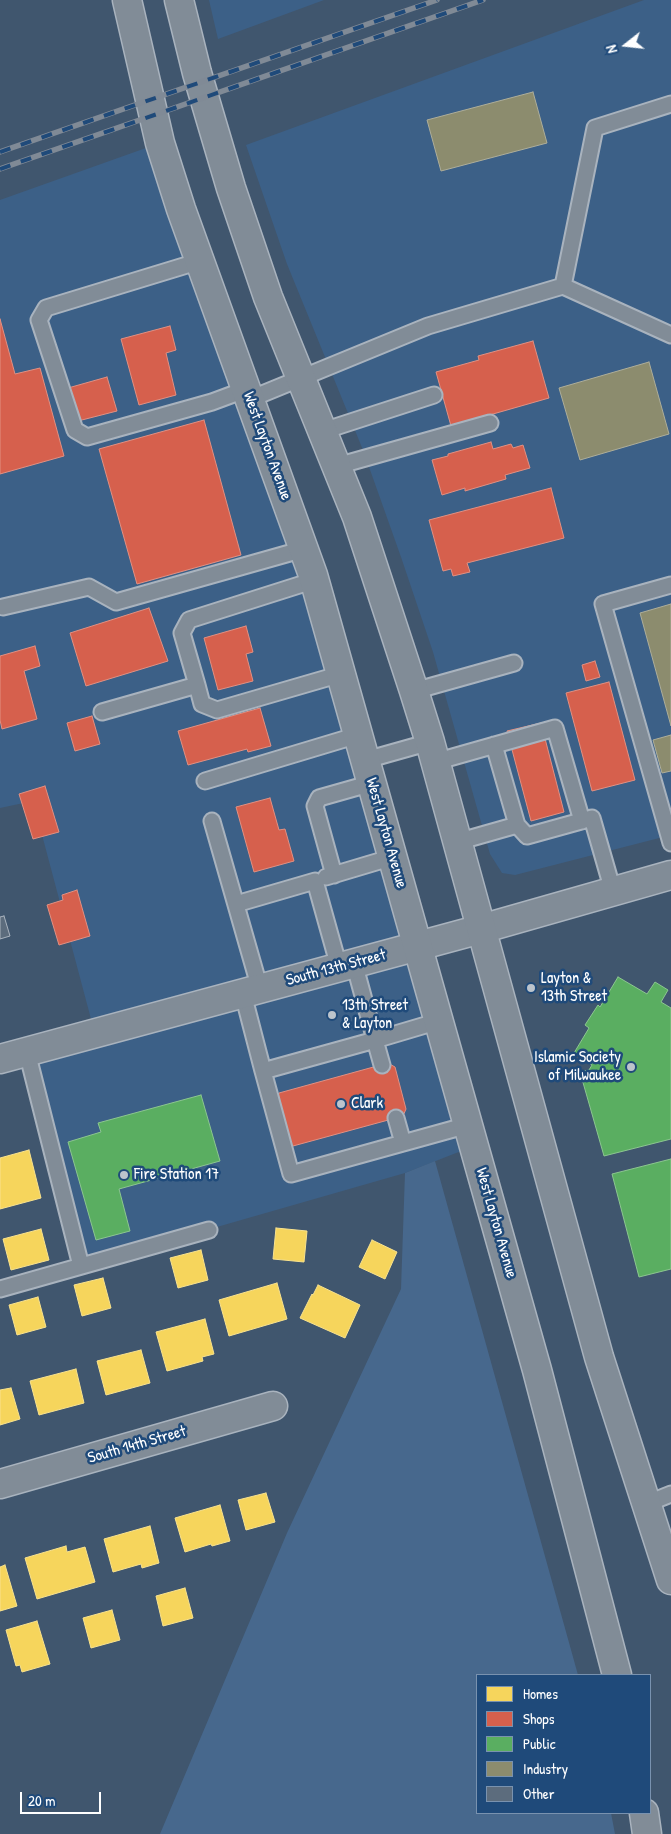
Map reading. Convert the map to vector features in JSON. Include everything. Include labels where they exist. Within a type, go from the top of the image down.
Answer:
[{"type":"main road","name":"West Layton Avenue","points":[[126,0],[160,144],[181,209],[315,580],[537,1370],[617,1674]]},
{"type":"main road","points":[[178,0],[197,74],[231,188],[268,297],[337,466],[380,586],[414,691],[599,1357],[671,1580]]},
{"type":"main road","name":"South 13th Street","points":[[0,1059],[481,929],[671,875]]},
{"type":"main road","name":"South 14th Street","points":[[0,1484],[273,1406]]},
{"type":"main road","points":[[651,1802],[660,1834]]},
{"type":"main road","points":[[644,1814],[647,1834]]},
{"type":"lane","points":[[563,286],[595,128],[671,104]]},
{"type":"lane","points":[[200,261],[46,308],[38,320],[75,430],[87,438],[212,402],[302,379],[428,326],[563,286],[671,335]]},
{"type":"lane","points":[[323,431],[434,396]]},
{"type":"lane","points":[[337,466],[490,423]]},
{"type":"lane","points":[[3,607],[89,587],[116,602],[304,549]]},
{"type":"lane","points":[[315,580],[189,620],[182,633],[202,704],[217,710],[341,674]]},
{"type":"lane","points":[[671,585],[604,604],[671,843]]},
{"type":"lane","points":[[414,691],[514,664]]},
{"type":"lane","points":[[102,712],[197,685]]},
{"type":"lane","points":[[205,781],[365,759],[494,745],[555,728],[582,821]]},
{"type":"lane","points":[[494,745],[517,825],[527,836],[592,818],[613,891]]},
{"type":"lane","points":[[334,875],[315,806],[319,798],[365,759]]},
{"type":"lane","points":[[212,821],[236,904],[263,1071],[291,1174],[468,1125]]},
{"type":"lane","points":[[457,842],[517,825]]},
{"type":"lane","points":[[236,904],[393,857]]},
{"type":"lane","points":[[315,881],[375,1040],[382,1065]]},
{"type":"lane","points":[[263,1071],[440,1021]]},
{"type":"lane","points":[[27,1052],[81,1266]]},
{"type":"lane","points":[[396,1118],[403,1143]]},
{"type":"lane","points":[[0,1289],[209,1230]]},
{"type":"lane","points":[[646,1504],[671,1494]]},
{"type":"shaded area","points":[[209,0],[324,0],[218,39]]},
{"type":"shaded area","points":[[644,0],[671,0],[671,835],[515,875],[502,873],[490,854],[433,652],[401,557],[363,450],[287,264],[246,145]]},
{"type":"shaded area","points":[[160,143],[247,389],[474,1146],[405,1173],[81,1266],[20,1054],[95,1034],[33,801],[0,808],[0,200]]},
{"type":"shaded area","points":[[435,1161],[578,1674],[476,1674],[476,1814],[611,1814],[615,1834],[160,1834],[287,1533],[401,1289],[405,1173]]},
{"type":"building: Homes","points":[[29,1150],[41,1198],[0,1209],[0,1158]]},
{"type":"building: Homes","points":[[276,1228],[307,1231],[304,1262],[273,1259]]},
{"type":"building: Homes","points":[[41,1229],[49,1260],[11,1270],[3,1239]]},
{"type":"building: Homes","points":[[372,1240],[397,1252],[385,1279],[359,1267]]},
{"type":"building: Homes","points":[[201,1250],[208,1280],[178,1288],[170,1258]]},
{"type":"building: Homes","points":[[103,1278],[111,1308],[82,1316],[74,1285]]},
{"type":"building: Homes","points":[[277,1283],[287,1319],[229,1336],[219,1300]]},
{"type":"building: Homes","points":[[318,1285],[360,1305],[345,1338],[300,1318]]},
{"type":"building: Homes","points":[[38,1297],[46,1327],[17,1335],[9,1305]]},
{"type":"building: Homes","points":[[205,1319],[214,1354],[202,1357],[203,1361],[167,1371],[156,1332]]},
{"type":"building: Homes","points":[[141,1350],[150,1383],[106,1395],[97,1361]]},
{"type":"building: Homes","points":[[76,1369],[84,1403],[39,1415],[30,1381]]},
{"type":"building: Homes","points":[[11,1388],[20,1419],[0,1425],[0,1390]]},
{"type":"building: Homes","points":[[266,1493],[275,1522],[246,1530],[238,1500]]},
{"type":"building: Homes","points":[[220,1505],[230,1541],[212,1546],[211,1544],[185,1552],[175,1518]]},
{"type":"building: Homes","points":[[150,1526],[159,1563],[142,1568],[141,1564],[113,1572],[104,1539]]},
{"type":"building: Homes","points":[[66,1546],[67,1552],[85,1547],[95,1582],[37,1599],[25,1558]]},
{"type":"building: Homes","points":[[5,1565],[17,1606],[0,1611],[0,1567]]},
{"type":"building: Homes","points":[[185,1588],[193,1618],[163,1626],[156,1596]]},
{"type":"building: Homes","points":[[112,1610],[120,1640],[91,1648],[83,1618]]},
{"type":"building: Homes","points":[[37,1621],[50,1664],[22,1672],[20,1665],[16,1666],[6,1630]]},
{"type":"building: Shops","points":[[0,319],[15,374],[40,368],[64,456],[0,474]]},
{"type":"building: Shops","points":[[170,326],[176,350],[166,353],[176,395],[139,405],[121,339]]},
{"type":"building: Shops","points":[[533,341],[549,398],[451,426],[436,372],[479,360],[478,356]]},
{"type":"building: Shops","points":[[107,377],[117,411],[78,421],[68,388]]},
{"type":"building: Shops","points":[[204,420],[241,555],[137,584],[99,449]]},
{"type":"building: Shops","points":[[491,442],[493,449],[511,444],[513,448],[523,445],[530,468],[505,475],[506,479],[465,491],[465,488],[442,495],[432,460]]},
{"type":"building: Shops","points":[[551,488],[564,538],[467,563],[470,572],[453,576],[451,569],[443,571],[429,520]]},
{"type":"building: Shops","points":[[149,608],[168,661],[86,686],[70,633]]},
{"type":"building: Shops","points":[[246,626],[253,652],[246,654],[253,681],[218,690],[204,638]]},
{"type":"building: Shops","points":[[35,646],[40,666],[24,671],[37,719],[2,729],[0,720],[0,656]]},
{"type":"building: Shops","points":[[595,661],[600,677],[586,681],[582,665]]},
{"type":"building: Shops","points":[[609,682],[635,780],[592,791],[566,693]]},
{"type":"building: Shops","points":[[260,708],[271,746],[248,752],[247,749],[188,765],[178,731]]},
{"type":"building: Shops","points":[[92,716],[100,744],[75,751],[67,723]]},
{"type":"building: Shops","points":[[541,723],[564,812],[531,821],[507,731]]},
{"type":"building: Shops","points":[[45,786],[59,832],[33,839],[19,794]]},
{"type":"building: Shops","points":[[270,798],[279,830],[285,829],[294,861],[254,872],[236,807]]},
{"type":"building: Shops","points":[[77,890],[90,936],[59,945],[47,905],[63,900],[62,895]]},
{"type":"building: Shops","name":"Clark","points":[[388,1063],[395,1067],[406,1109],[403,1116],[293,1146],[287,1142],[276,1099],[279,1093]]},
{"type":"building: Public","name":"Islamic Society of Milwaukee","points":[[618,977],[647,994],[655,982],[668,990],[661,1002],[671,1008],[671,1139],[604,1156],[580,1072],[589,1070],[592,1065],[574,1053],[589,1028],[585,1025],[598,1005],[600,1007]]},
{"type":"building: Public","name":"Fire Station 17","points":[[201,1095],[220,1161],[119,1189],[130,1231],[96,1240],[68,1142],[101,1132],[98,1123]]},
{"type":"building: Public","points":[[671,1159],[671,1269],[639,1277],[612,1174]]},
{"type":"building: Industry","points":[[533,92],[547,143],[441,171],[427,120]]},
{"type":"building: Industry","points":[[649,362],[669,434],[580,460],[559,388]]},
{"type":"building: Industry","points":[[671,604],[671,726],[640,613]]},
{"type":"building: Industry","points":[[671,735],[671,771],[662,773],[653,740]]},
{"type":"building: Other","points":[[4,916],[10,936],[0,939],[0,917]]},
{"type":"railway","points":[[0,152],[437,0]]},
{"type":"railway","points":[[0,169],[483,0]]},
{"type":"place","name":"Layton & 13th Street","points":[[531,988]]},
{"type":"place","name":"13th Street & Layton","points":[[332,1015]]},
{"type":"place","name":"Islamic Society of Milwaukee","points":[[631,1067]]},
{"type":"place","name":"Clark","points":[[341,1104]]},
{"type":"place","name":"Fire Station 17","points":[[124,1175]]}]
